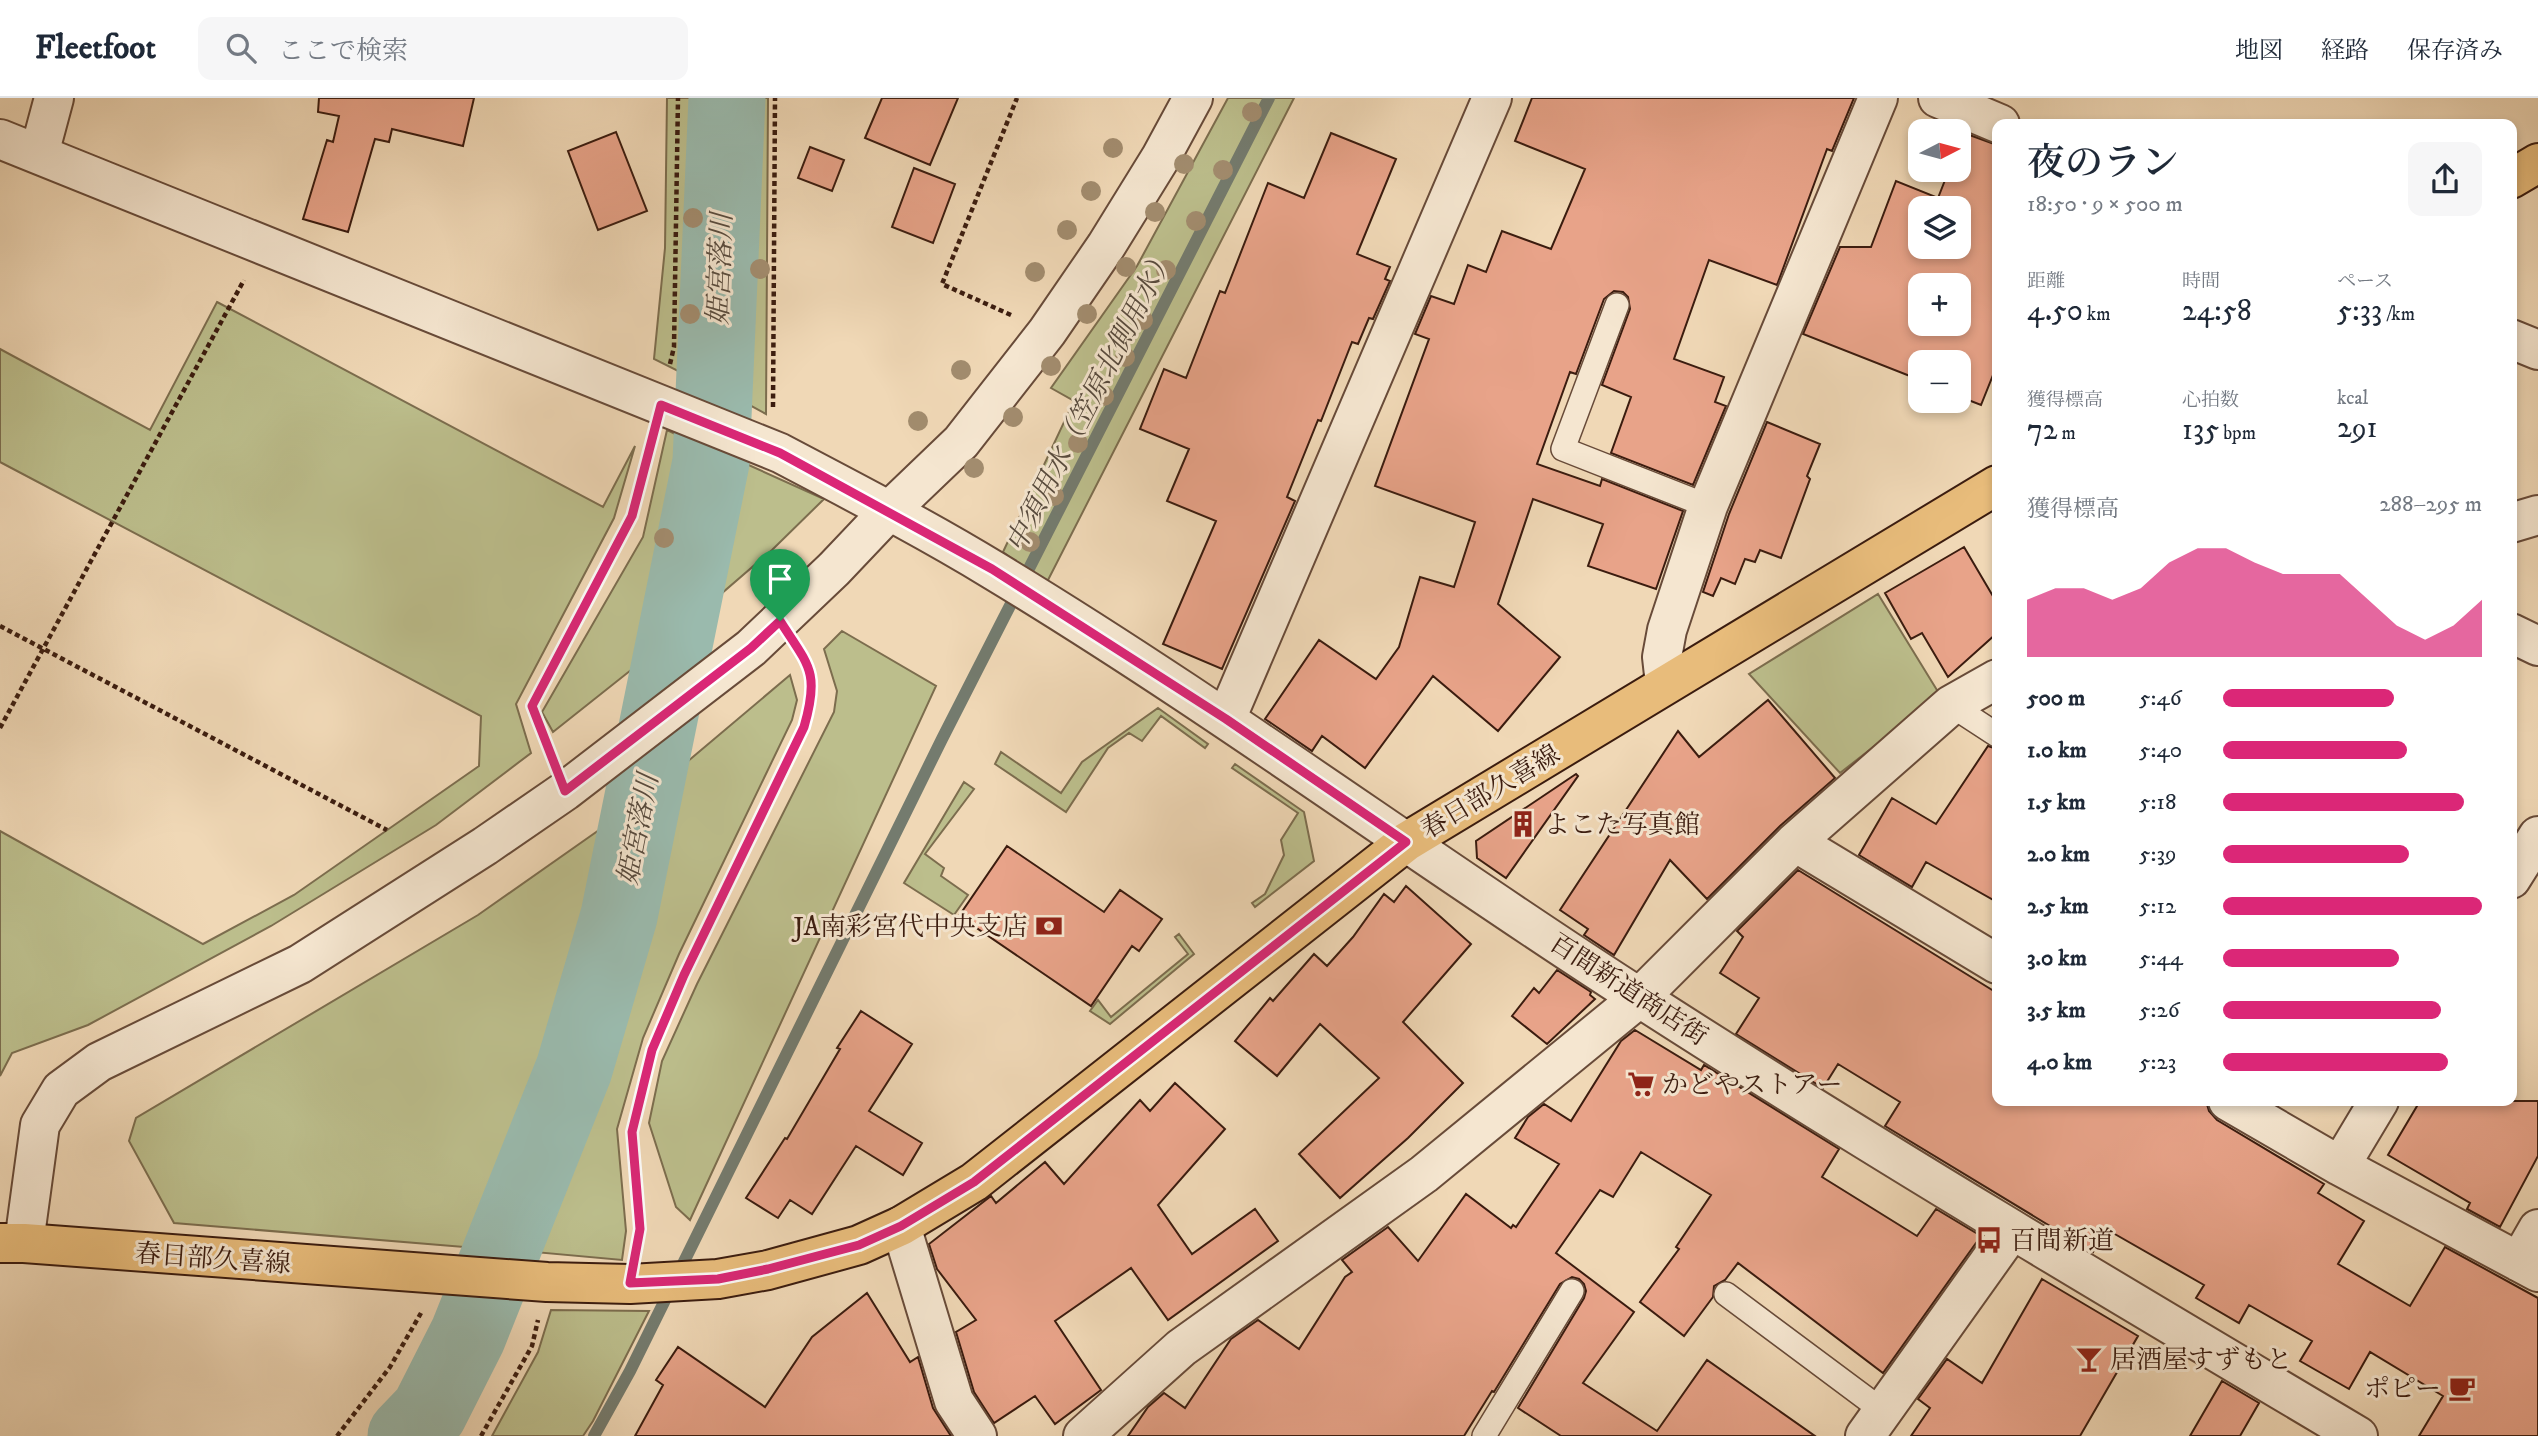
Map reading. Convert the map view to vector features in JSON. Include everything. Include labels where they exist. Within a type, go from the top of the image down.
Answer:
[{"type":"main road","points":[[2517,175],[2538,163]]},
{"type":"main road","name":"春日部久喜線","points":[[12,1243],[547,1282],[630,1283],[718,1279],[859,1245],[901,1226],[974,1182],[1406,842],[1992,488]]},
{"type":"street","points":[[39,154],[54,98]]},
{"type":"street","points":[[12,1243],[40,1125],[61,1090],[99,1062],[300,964],[485,846],[579,780],[751,648],[834,569],[889,511],[961,442],[1047,332],[1106,246],[1161,157],[1193,98]]},
{"type":"street","points":[[1226,719],[1492,98]]},
{"type":"street","points":[[1665,684],[1662,657],[1667,630],[1708,506],[1878,98]]},
{"type":"street","points":[[1938,98],[1992,121]]},
{"type":"street","name":"百間新道商店街","points":[[0,139],[780,453],[889,511],[992,569],[1226,719],[1640,998],[2012,1230],[2358,1436]]},
{"type":"street","points":[[2517,341],[2538,350]]},
{"type":"street","points":[[2517,521],[2538,515]]},
{"type":"street","points":[[2517,636],[2538,646]]},
{"type":"street","points":[[1083,1436],[1181,1348],[1423,1174],[1640,998],[1795,842],[1951,705],[1992,681]]},
{"type":"street","points":[[2518,880],[2538,836]]},
{"type":"street","points":[[1795,842],[1992,961]]},
{"type":"street","points":[[2236,1106],[2340,1167],[2528,1267],[2538,1229]]},
{"type":"street","points":[[2340,1167],[2376,1106]]},
{"type":"street","points":[[901,1226],[954,1401],[977,1436]]},
{"type":"street","points":[[1874,1424],[2012,1230]]},
{"type":"lane","points":[[1617,305],[1563,449],[1708,506]]},
{"type":"lane","points":[[1951,705],[1992,732]]},
{"type":"lane","points":[[1484,1436],[1572,1291]]},
{"type":"lane","points":[[1726,1294],[1874,1424]]},
{"type":"path","points":[[579,780],[532,706],[632,516],[661,405],[674,347],[678,98]]},
{"type":"path","points":[[775,98],[773,406],[780,453]]},
{"type":"path","points":[[1017,98],[942,284],[1047,332]]},
{"type":"path","points":[[0,728],[263,245]]},
{"type":"path","points":[[630,1283],[640,1229],[632,1132],[652,1050],[684,975],[804,727],[813,698],[810,669],[780,621]]},
{"type":"path","points":[[0,626],[387,830]]},
{"type":"path","points":[[337,1436],[390,1367],[421,1315],[427,1274]]},
{"type":"path","points":[[481,1436],[532,1346],[547,1282]]},
{"type":"green space","points":[[667,98],[708,98],[692,378],[654,359],[665,248]]},
{"type":"green space","points":[[748,98],[768,98],[766,414],[742,401]]},
{"type":"green space","points":[[1228,98],[1294,98],[1046,584],[1003,552],[1074,401],[1051,388],[1137,266]]},
{"type":"green space","points":[[217,302],[603,507],[635,446],[614,518],[516,704],[531,753],[436,825],[271,926],[88,1025],[12,1053],[0,1076],[0,831],[203,944],[294,895],[479,766],[481,716],[0,462],[0,349],[150,430]]},
{"type":"green space","points":[[667,430],[688,440],[685,488],[671,589],[655,651],[553,732],[542,712],[643,537]]},
{"type":"green space","points":[[733,458],[824,499],[772,550],[707,606],[727,532]]},
{"type":"green space","points":[[1878,594],[1940,695],[1840,773],[1749,674]]},
{"type":"green space","points":[[842,631],[936,686],[690,1220],[676,1207],[649,1123],[662,1061],[697,984],[834,712],[837,691],[824,649]]},
{"type":"green space","points":[[790,675],[797,700],[792,720],[679,954],[643,1038],[617,1129],[626,1231],[622,1260],[523,1251],[569,1148],[611,1015],[681,767]]},
{"type":"green space","points":[[1158,708],[1208,744],[1205,748],[1161,716],[1142,741],[1129,733],[1108,748],[1066,812],[995,764],[1001,752],[1061,793],[1082,762]]},
{"type":"green space","points":[[1235,764],[1304,812],[1314,861],[1255,907],[1252,903],[1265,894],[1284,855],[1281,840],[1298,813],[1232,768]]},
{"type":"green space","points":[[964,782],[974,789],[925,854],[944,868],[941,876],[968,895],[954,915],[904,883]]},
{"type":"green space","points":[[619,816],[577,1001],[529,1132],[476,1248],[174,1223],[129,1141],[136,1118],[478,915]]},
{"type":"green space","points":[[1179,934],[1194,954],[1110,1024],[1090,1011],[1098,1000],[1111,1017],[1188,954],[1175,937]]},
{"type":"green space","points":[[551,1310],[649,1311],[583,1436],[492,1436],[538,1352]]},
{"type":"building","points":[[319,98],[474,98],[463,146],[392,129],[389,142],[375,139],[348,232],[303,219],[327,140],[333,142],[339,116],[318,112]]},
{"type":"building","points":[[882,98],[958,98],[930,165],[865,138]]},
{"type":"building","points":[[1532,98],[1854,98],[1832,151],[1827,149],[1777,285],[1709,260],[1674,359],[1724,377],[1715,402],[1726,406],[1693,485],[1611,453],[1631,397],[1602,385],[1630,309],[1628,297],[1623,292],[1614,291],[1604,299],[1576,374],[1570,372],[1537,464],[1600,486],[1602,479],[1683,511],[1656,589],[1588,566],[1603,524],[1533,499],[1498,604],[1560,657],[1498,731],[1433,676],[1365,768],[1322,736],[1312,751],[1265,719],[1319,640],[1376,679],[1399,647],[1420,577],[1454,587],[1475,522],[1375,486],[1429,339],[1415,334],[1431,296],[1454,304],[1468,265],[1486,272],[1502,231],[1551,249],[1585,169],[1515,141]]},
{"type":"building","points":[[616,132],[647,211],[598,230],[568,151]]},
{"type":"building","points":[[1331,133],[1396,159],[1357,254],[1390,267],[1385,279],[1390,281],[1358,344],[1352,342],[1321,421],[1318,420],[1287,497],[1295,501],[1222,669],[1163,644],[1216,521],[1167,501],[1189,449],[1140,429],[1164,369],[1186,378],[1220,291],[1225,293],[1268,183],[1304,198]]},
{"type":"building","points":[[1971,136],[1992,143],[1992,378],[1981,405],[1971,401],[1971,350],[1908,350],[1908,375],[1803,334],[1840,247],[1871,247],[1896,181],[1933,196],[1908,196],[1908,259],[1971,259],[1971,196],[1939,196],[1944,182],[1971,182]]},
{"type":"building","points":[[810,147],[844,160],[832,191],[798,178]]},
{"type":"building","points":[[914,168],[955,184],[933,243],[892,227]]},
{"type":"building","points":[[1767,422],[1820,444],[1807,476],[1810,479],[1781,558],[1760,550],[1755,562],[1745,559],[1735,584],[1721,578],[1713,596],[1703,592],[1729,514]]},
{"type":"building","points":[[1964,547],[1992,595],[1992,637],[1948,677],[1922,633],[1911,639],[1885,593]]},
{"type":"building","points":[[1768,700],[1835,778],[1780,826],[1707,899],[1670,860],[1614,955],[1584,935],[1588,929],[1560,910],[1678,731],[1699,757]]},
{"type":"building","points":[[1988,746],[1992,747],[1992,899],[1926,862],[1912,887],[1859,855],[1892,798],[1936,824]]},
{"type":"building","name":"よこた写真館","points":[[1576,774],[1578,776],[1506,878],[1477,858],[1476,841]]},
{"type":"building","name":"JA南彩宮代中央支店","points":[[1007,846],[1104,912],[1120,890],[1162,919],[1139,951],[1132,946],[1091,1006],[959,916]]},
{"type":"building","points":[[1798,870],[1992,990],[1992,1106],[2208,1106],[2217,1120],[2324,1184],[2318,1193],[2364,1221],[2338,1264],[2410,1306],[2445,1247],[2538,1298],[2538,1436],[2419,1436],[2443,1396],[2370,1352],[2349,1389],[2300,1361],[2312,1341],[2249,1305],[2239,1323],[2196,1298],[2204,1285],[2106,1229],[2093,1252],[1885,1126],[1900,1102],[1838,1064],[1823,1088],[1736,1034],[1759,998],[1720,973],[1743,937],[1737,931]]},
{"type":"building","points":[[1406,886],[1471,944],[1403,1022],[1463,1083],[1408,1138],[1340,1198],[1299,1154],[1379,1078],[1320,1024],[1277,1076],[1235,1041],[1270,998],[1273,1001],[1314,954],[1327,966],[1353,937],[1384,894],[1394,902]]},
{"type":"building","points":[[1557,970],[1591,992],[1590,995],[1595,999],[1547,1044],[1512,1016],[1534,988],[1539,993]]},
{"type":"building","points":[[861,1011],[912,1044],[869,1111],[922,1143],[903,1175],[856,1146],[812,1214],[790,1200],[778,1218],[746,1198],[785,1138],[787,1139],[840,1049],[837,1048]]},
{"type":"building","points":[[1635,1030],[1701,1070],[1704,1065],[1839,1149],[1822,1177],[1917,1236],[1936,1209],[1981,1236],[1883,1373],[1738,1263],[1725,1280],[1714,1286],[1713,1297],[1684,1336],[1640,1302],[1679,1249],[1676,1247],[1711,1195],[1641,1152],[1613,1197],[1600,1190],[1556,1253],[1634,1312],[1583,1383],[1657,1431],[1707,1360],[1815,1436],[1561,1436],[1518,1408],[1584,1298],[1584,1284],[1572,1277],[1560,1284],[1464,1436],[1128,1436],[1148,1407],[1164,1393],[1185,1408],[1231,1339],[1258,1320],[1299,1349],[1345,1277],[1352,1272],[1342,1260],[1388,1227],[1418,1261],[1466,1194],[1511,1228],[1513,1225],[1516,1227],[1559,1164],[1515,1138],[1528,1117],[1544,1104],[1571,1121],[1621,1041]]},
{"type":"building","points":[[1175,1083],[1225,1129],[1158,1205],[1192,1254],[1255,1209],[1278,1241],[1168,1320],[1131,1268],[1055,1321],[1101,1390],[1055,1424],[1035,1396],[994,1423],[974,1392],[956,1332],[976,1320],[937,1269],[929,1244],[991,1196],[996,1203],[1045,1162],[1064,1184],[1140,1100],[1150,1111]]},
{"type":"building","points":[[2517,1101],[2538,1101],[2538,1156],[2500,1227],[2467,1209],[2470,1203],[2388,1155],[2417,1106],[2517,1106]]},
{"type":"building","points":[[2042,1279],[2138,1336],[2080,1436],[1911,1436],[1930,1408],[1918,1399],[1947,1359],[1982,1383]]},
{"type":"building","points":[[867,1293],[910,1362],[918,1357],[933,1408],[951,1436],[635,1436],[663,1385],[656,1380],[678,1347],[765,1407],[812,1337]]},
{"type":"building","points":[[2222,1381],[2259,1403],[2240,1436],[2190,1436]]},
{"type":"waterway","name":"姫宮落川","points":[[406,1436],[429,1412],[468,1335],[574,1069],[619,916],[711,462],[727,98]]},
{"type":"waterway","name":"中須用水（笠原北側用水）","points":[[594,1436],[630,1371],[942,739],[1269,98]]},
{"type":"place","name":"よこた写真館","points":[[1523,824]]},
{"type":"place","name":"JA南彩宮代中央支店","points":[[1049,926]]},
{"type":"place","name":"かどやストアー","points":[[1641,1084]]},
{"type":"place","name":"百間新道","points":[[1989,1240]]},
{"type":"place","name":"居酒屋すずもと","points":[[2089,1359]]},
{"type":"place","name":"ポピー","points":[[2462,1388]]},
{"type":"route","points":[[661,405],[780,453],[992,569],[1226,719],[1406,842],[974,1182],[901,1226],[859,1245],[768,1269],[718,1279],[630,1283],[640,1229],[632,1132],[652,1050],[684,975],[804,727],[813,698],[810,669],[780,621],[751,648],[565,791],[532,706],[632,516],[661,405]]}]
